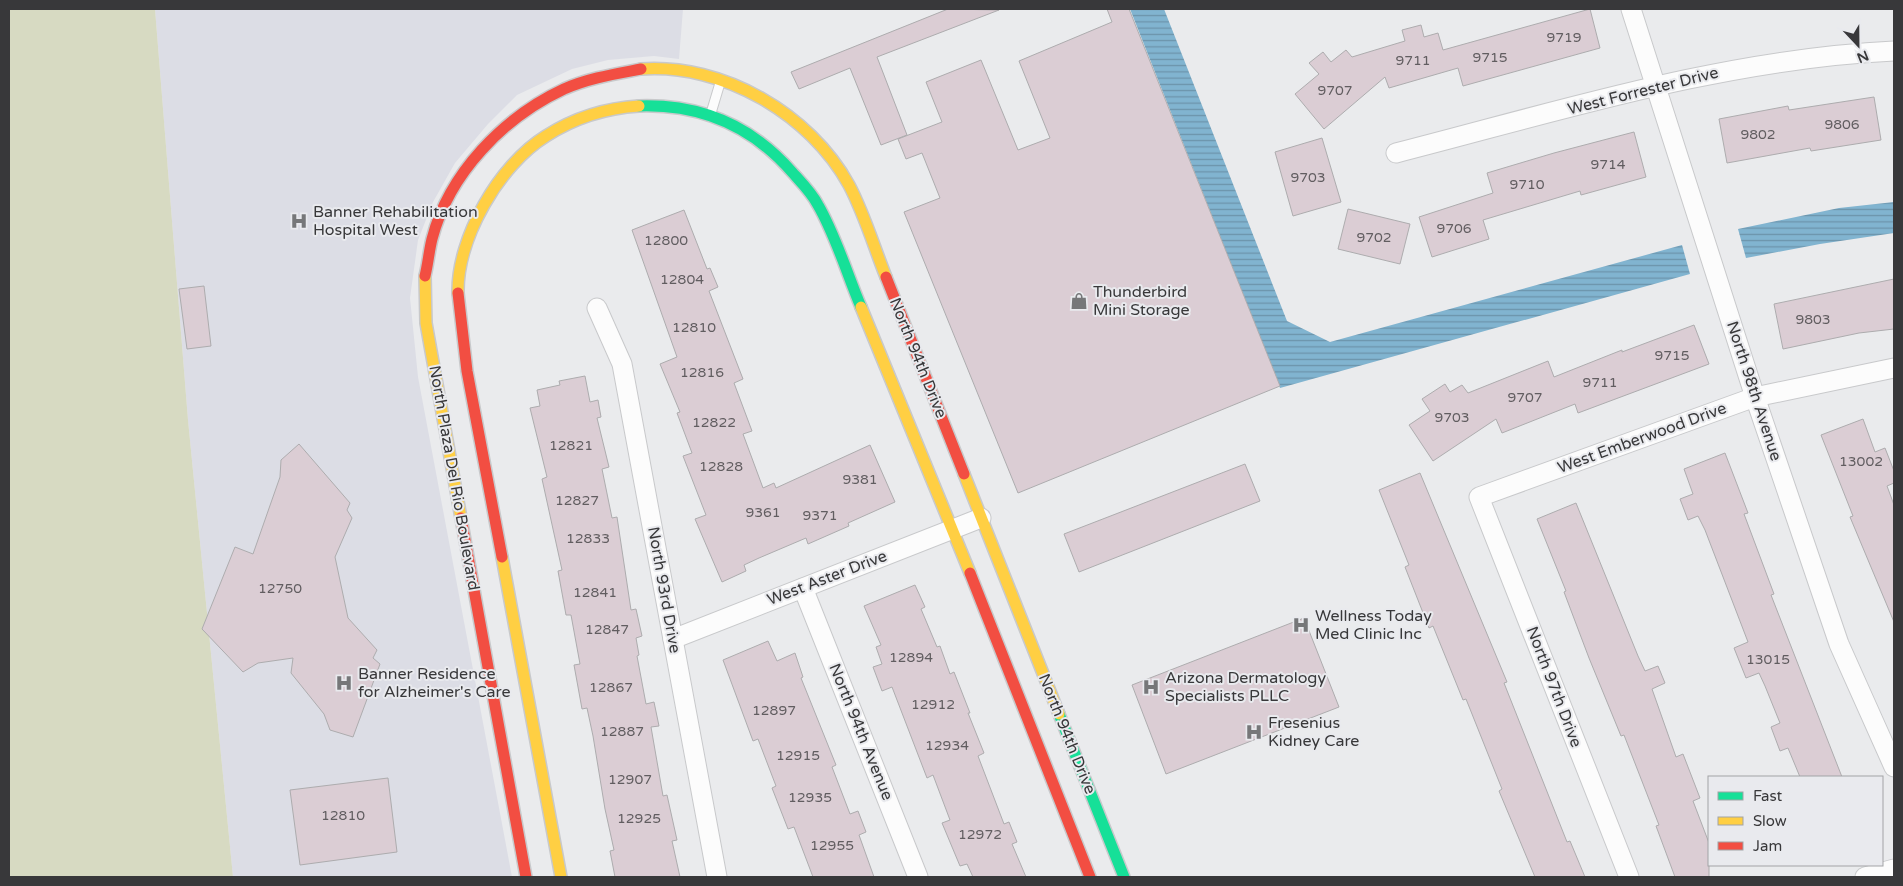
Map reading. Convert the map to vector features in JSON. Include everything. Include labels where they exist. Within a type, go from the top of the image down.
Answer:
[{"type":"street","name":"North 98th Avenue","points":[[1631,9],[1755,396],[1839,644],[1894,767]]},
{"type":"street","name":"West Forrester Drive","points":[[1396,153],[1656,86],[1737,68],[1822,56],[1894,51]]},
{"type":"street","name":"North 94th Drive","points":[[527,110],[575,84],[593,77],[623,71],[668,70],[721,80],[759,97],[796,123],[820,144],[850,186],[1124,877]]},
{"type":"street","name":"North 94th Drive","points":[[545,136],[567,123],[616,108],[666,107],[710,116],[726,122],[764,143],[801,180],[818,204],[952,529],[1090,877]]},
{"type":"street","name":"North Plaza Del Rio Boulevard","points":[[526,877],[448,426],[425,308],[424,279],[429,249],[438,219],[471,163],[496,135],[527,110]]},
{"type":"street","name":"North Plaza Del Rio Boulevard","points":[[545,136],[516,160],[499,182],[469,232],[460,264],[459,300],[472,422],[561,877]]},
{"type":"street","name":"North 93rd Drive","points":[[597,308],[622,364],[717,877]]},
{"type":"street","name":"West Emberwood Drive","points":[[1480,497],[1755,396],[1894,368]]},
{"type":"street","name":"North 97th Drive","points":[[1480,497],[1629,877]]},
{"type":"street","name":"West Aster Drive","points":[[673,639],[981,518]]},
{"type":"street","name":"North 94th Avenue","points":[[803,588],[918,877]]},
{"type":"street","points":[[1865,877],[1894,869]]},
{"type":"lane","points":[[710,116],[721,80]]},
{"type":"shaded area","points":[[155,9],[683,9],[679,59],[654,56],[608,60],[572,69],[517,95],[488,124],[455,163],[433,202],[418,240],[410,298],[418,377],[512,877],[233,877],[188,420]]},
{"type":"green space","points":[[9,9],[155,9],[188,420],[233,877],[9,877]]},
{"type":"water","points":[[1130,9],[1164,9],[1287,321],[1330,342],[1682,245],[1690,274],[1280,388]]},
{"type":"water","points":[[1894,202],[1894,233],[1746,258],[1738,229],[1839,208]]},
{"type":"building","points":[[948,9],[999,10],[877,57],[907,135],[881,145],[850,68],[799,89],[791,72]]},
{"type":"building","points":[[1107,9],[1129,9],[1280,386],[1018,493],[904,212],[940,198],[922,153],[906,159],[898,139],[942,122],[926,82],[981,60],[1018,150],[1050,138],[1019,61],[1112,22]]},
{"type":"building","points":[[1590,9],[1600,48],[1463,86],[1458,68],[1389,88],[1385,77],[1324,129],[1295,94],[1319,74],[1309,63],[1323,52],[1331,62],[1346,50],[1352,57],[1405,41],[1402,30],[1421,25],[1424,37],[1438,33],[1443,50]]},
{"type":"building","points":[[1874,97],[1881,140],[1811,151],[1810,148],[1727,163],[1719,119],[1788,106],[1789,110]]},
{"type":"building","points":[[1634,132],[1646,177],[1581,195],[1580,191],[1483,220],[1489,239],[1432,257],[1419,217],[1493,193],[1487,173]]},
{"type":"building","points":[[1322,138],[1341,202],[1293,216],[1275,152]]},
{"type":"building","points":[[1348,209],[1410,224],[1400,264],[1338,249]]},
{"type":"building","points":[[684,210],[707,269],[710,268],[718,287],[709,291],[743,379],[734,383],[752,431],[743,434],[763,488],[774,483],[776,488],[870,445],[895,502],[848,523],[849,526],[808,544],[806,538],[759,558],[744,565],[746,571],[722,582],[695,519],[706,515],[683,456],[692,453],[677,413],[680,412],[660,364],[677,357],[632,230]]},
{"type":"building","points":[[1894,279],[1894,329],[1859,333],[1783,349],[1774,304]]},
{"type":"building","points":[[204,286],[211,346],[187,349],[179,289]]},
{"type":"building","points":[[1694,325],[1709,364],[1578,413],[1575,404],[1502,433],[1496,419],[1433,461],[1409,425],[1430,411],[1422,399],[1445,384],[1450,392],[1462,385],[1468,393],[1548,361],[1554,377],[1622,350],[1622,352]]},
{"type":"building","points":[[585,376],[590,402],[598,400],[601,417],[597,418],[609,467],[602,469],[612,518],[617,517],[631,610],[636,609],[642,636],[636,638],[639,655],[637,656],[646,704],[654,702],[659,726],[651,727],[663,796],[667,795],[677,840],[672,841],[680,877],[615,877],[610,851],[614,850],[593,736],[587,708],[582,709],[574,665],[580,664],[571,615],[566,615],[558,571],[562,570],[542,479],[547,477],[530,408],[540,406],[537,390],[560,385],[559,381]]},
{"type":"building","points":[[1863,419],[1875,452],[1885,448],[1894,471],[1894,483],[1887,486],[1894,505],[1894,622],[1850,517],[1853,516],[1821,435]]},
{"type":"building","points":[[299,444],[350,503],[347,510],[352,518],[335,557],[348,618],[377,650],[373,658],[380,664],[353,737],[330,730],[324,714],[291,673],[293,658],[258,663],[243,672],[202,629],[235,547],[253,554],[280,477],[281,460]]},
{"type":"building","points":[[1725,453],[1748,513],[1744,514],[1774,594],[1771,595],[1842,776],[1800,776],[1788,748],[1780,751],[1771,727],[1780,723],[1765,686],[1759,673],[1746,678],[1734,648],[1748,642],[1705,530],[1698,516],[1688,520],[1680,499],[1693,494],[1684,469]]},
{"type":"building","points":[[1245,464],[1260,501],[1079,572],[1064,534]]},
{"type":"building","points":[[1420,473],[1507,682],[1504,683],[1567,842],[1570,841],[1585,877],[1535,877],[1499,791],[1502,789],[1466,699],[1463,700],[1433,626],[1429,628],[1405,567],[1409,565],[1379,490]]},
{"type":"building","points":[[1576,503],[1645,671],[1658,666],[1665,683],[1652,689],[1676,757],[1683,754],[1700,798],[1693,801],[1708,840],[1709,877],[1675,877],[1656,826],[1659,825],[1624,735],[1621,736],[1589,658],[1564,592],[1566,591],[1537,519]]},
{"type":"building","points":[[915,585],[925,607],[921,609],[937,647],[940,646],[950,674],[954,672],[970,713],[968,713],[984,753],[978,756],[1004,824],[1009,822],[1017,842],[1012,844],[1026,877],[973,877],[967,864],[960,866],[942,823],[950,820],[933,775],[927,778],[892,687],[882,691],[873,667],[882,664],[876,647],[881,645],[864,606]]},
{"type":"building","points":[[1304,618],[1339,707],[1166,774],[1132,685]]},
{"type":"building","points":[[768,641],[777,661],[795,653],[803,677],[801,678],[836,765],[832,767],[850,814],[858,811],[866,832],[859,835],[874,877],[813,877],[794,827],[788,829],[772,788],[776,786],[758,739],[753,741],[723,660]]},
{"type":"building","points":[[388,778],[397,852],[300,865],[290,790]]},
{"type":"traffic: fast","points":[[639,106],[661,106],[704,114],[742,130],[776,156],[803,184],[816,201],[836,242],[861,307]]},
{"type":"traffic: fast","points":[[1059,714],[1124,877]]},
{"type":"traffic: slow","points":[[641,69],[672,69],[703,75],[733,84],[761,98],[788,116],[812,136],[832,159],[849,185],[886,277]]},
{"type":"traffic: slow","points":[[458,293],[465,249],[473,227],[497,184],[512,165],[546,136],[568,124],[602,112],[639,106]]},
{"type":"traffic: slow","points":[[425,276],[426,323],[461,518]]},
{"type":"traffic: slow","points":[[861,307],[970,573]]},
{"type":"traffic: slow","points":[[964,474],[1059,714]]},
{"type":"traffic: slow","points":[[502,557],[561,877]]},
{"type":"traffic: jam","points":[[425,276],[432,239],[440,215],[451,192],[465,170],[500,131],[542,101],[573,85],[641,69]]},
{"type":"traffic: jam","points":[[886,277],[964,474]]},
{"type":"traffic: jam","points":[[458,293],[467,371],[502,557]]},
{"type":"traffic: jam","points":[[461,518],[526,877]]},
{"type":"traffic: jam","points":[[970,573],[1090,877]]},
{"type":"place","name":"Banner Rehabilitation Hospital West","points":[[299,221]]},
{"type":"place","name":"Thunderbird Mini Storage","points":[[1079,301]]},
{"type":"place","name":"Wellness Today Med Clinic Inc","points":[[1301,625]]},
{"type":"place","name":"Banner Residence for Alzheimer's Care","points":[[344,683]]},
{"type":"place","name":"Arizona Dermatology Specialists PLLC","points":[[1151,687]]},
{"type":"place","name":"Fresenius Kidney Care","points":[[1254,732]]}]
